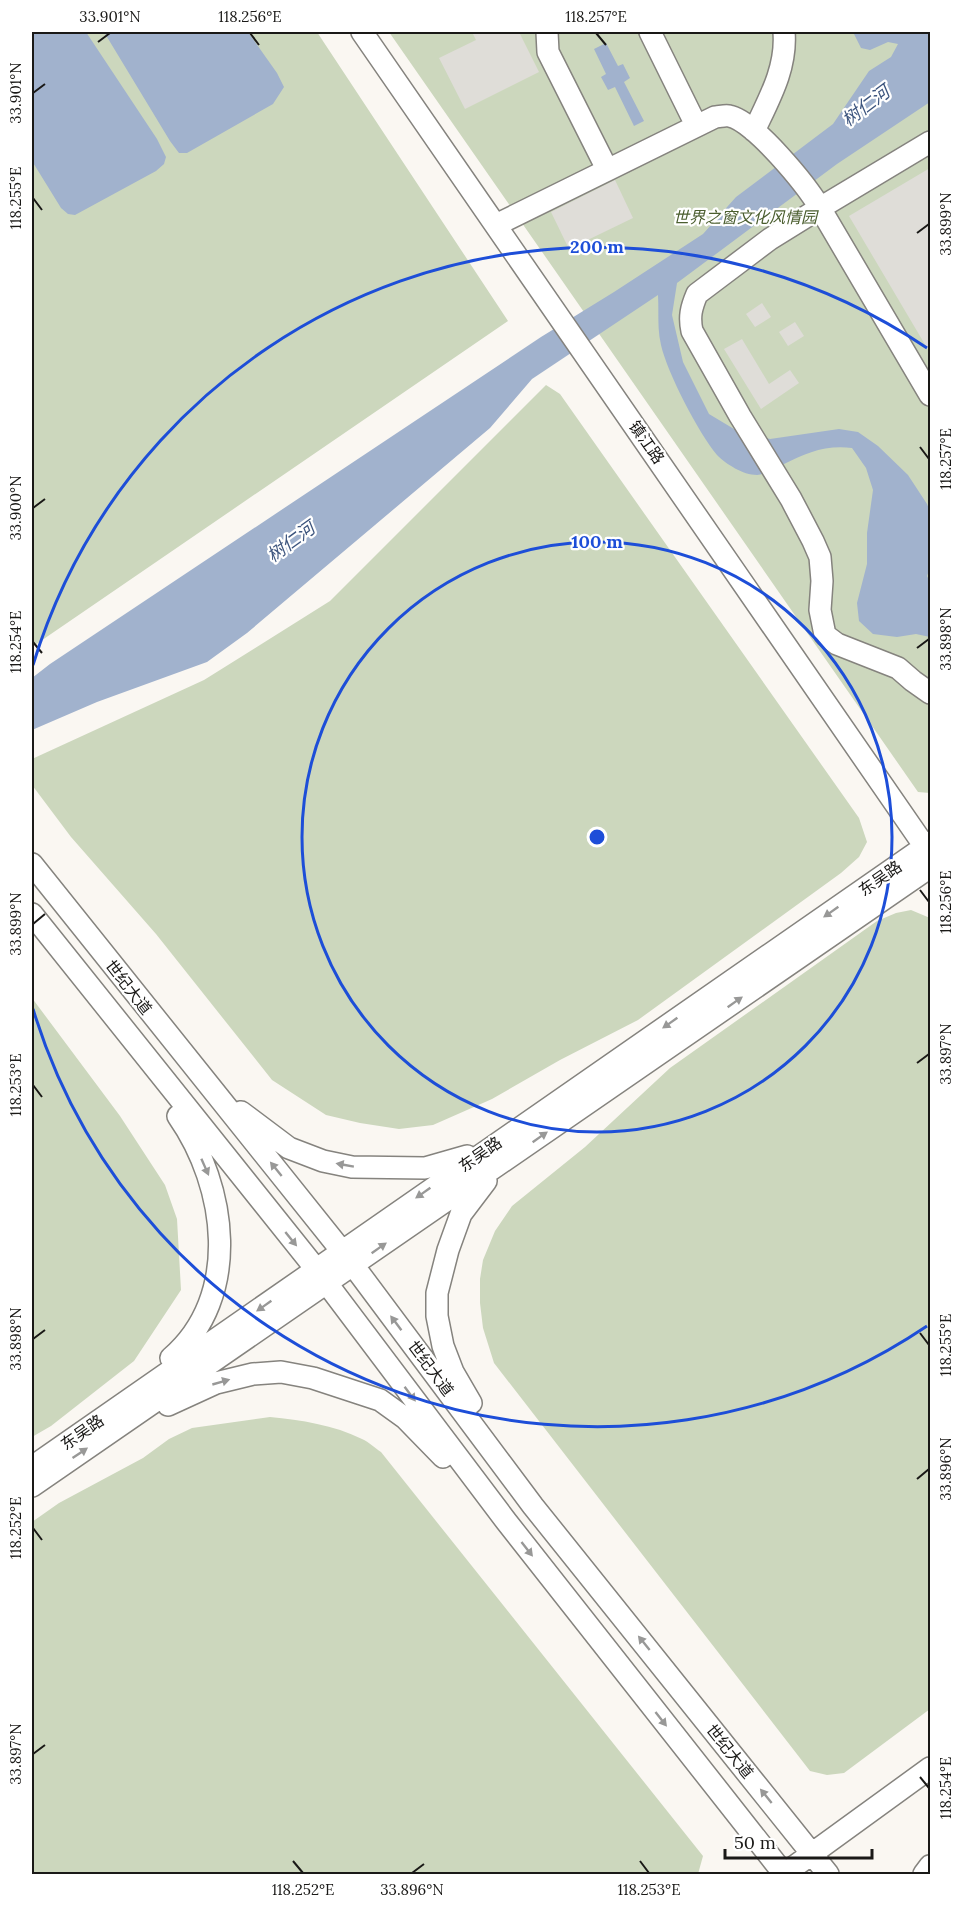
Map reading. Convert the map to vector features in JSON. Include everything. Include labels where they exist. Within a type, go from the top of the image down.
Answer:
[{"type":"street","name":"镇江路","points":[[362,32],[929,853]]},
{"type":"street","points":[[547,32],[548,52],[607,170]]},
{"type":"street","points":[[650,32],[696,125]]},
{"type":"street","points":[[760,136],[781,71],[785,44],[784,32]]},
{"type":"street","points":[[496,225],[696,125],[715,117],[728,115],[739,120],[760,136],[816,201],[930,395]]},
{"type":"street","points":[[930,142],[816,201],[771,239],[698,294],[689,318],[692,331],[749,432],[791,499],[820,557],[822,580],[820,610],[825,635],[837,644],[898,668],[930,693]]},
{"type":"street","name":"东吴路","points":[[32,1486],[108,1424],[929,853]]},
{"type":"street","name":"世纪大道","points":[[32,864],[347,1258],[534,1506],[828,1875]]},
{"type":"street","name":"世纪大道","points":[[32,914],[321,1277],[506,1521],[784,1875]]},
{"type":"street","points":[[68,961],[190,1133],[209,1176],[218,1210],[220,1241],[217,1279],[203,1316],[187,1344],[108,1424]]},
{"type":"street","points":[[202,1078],[258,1126],[289,1148],[323,1161],[352,1167],[425,1168],[490,1159]]},
{"type":"street","points":[[490,1159],[461,1214],[447,1250],[437,1293],[437,1316],[443,1346],[453,1372],[534,1506]]},
{"type":"street","points":[[108,1424],[216,1383],[253,1374],[281,1372],[314,1378],[380,1400],[405,1418],[506,1521]]},
{"type":"street","name":"东吴路","points":[[32,1467],[108,1424]]},
{"type":"street","points":[[784,1875],[930,1768]]},
{"type":"street","points":[[924,1875],[930,1866]]},
{"type":"green space","points":[[32,32],[317,32],[508,321],[32,647]]},
{"type":"green space","name":"世界之窗文化风情园","points":[[389,32],[930,32],[930,793],[918,792]]},
{"type":"green space","points":[[546,385],[560,394],[859,818],[867,842],[859,857],[841,873],[638,1020],[560,1060],[492,1099],[433,1125],[399,1129],[326,1115],[272,1080],[156,934],[71,837],[32,785],[32,759],[204,680],[330,601]]},
{"type":"green space","points":[[911,910],[930,918],[930,1709],[844,1773],[827,1775],[810,1771],[494,1363],[483,1328],[480,1279],[483,1260],[495,1231],[512,1206],[585,1147],[670,1068],[877,921]]},
{"type":"green space","points":[[32,998],[120,1116],[165,1185],[177,1219],[181,1290],[134,1361],[51,1426],[32,1437]]},
{"type":"green space","points":[[270,1417],[340,1430],[365,1440],[381,1452],[703,1856],[698,1874],[32,1874],[32,1522],[59,1503],[143,1458],[169,1439],[192,1428]]},
{"type":"water","points":[[32,32],[86,32],[157,139],[166,157],[164,164],[156,171],[75,215],[68,214],[61,208],[32,161]]},
{"type":"water","points":[[104,32],[248,32],[277,73],[284,87],[273,104],[187,153],[179,153]]},
{"type":"water","name":"树仁河","points":[[853,32],[930,32],[930,102],[837,164],[677,283],[672,315],[683,362],[709,414],[734,429],[770,439],[839,429],[858,432],[878,446],[908,475],[930,511],[930,568],[927,576],[930,582],[930,637],[916,634],[897,637],[873,634],[859,621],[857,603],[867,564],[867,533],[873,490],[866,468],[852,448],[842,447],[816,451],[760,475],[746,473],[725,462],[717,455],[702,433],[684,402],[664,357],[660,339],[658,295],[532,379],[490,428],[247,633],[207,662],[97,702],[32,730],[32,678],[50,664],[541,337],[703,234],[736,197],[833,124],[869,71],[891,57],[898,44],[888,42],[870,50],[861,48]]},
{"type":"water","points":[[606,43],[618,66],[623,64],[630,78],[624,82],[644,121],[634,126],[615,87],[608,90],[601,77],[606,74],[594,49]]},
{"type":"building","points":[[472,32],[519,32],[539,72],[465,109],[439,58],[476,40]]},
{"type":"building","points":[[930,168],[930,353],[849,216]]},
{"type":"building","points":[[615,180],[633,218],[569,249],[551,212]]},
{"type":"building","points":[[762,303],[771,317],[755,327],[746,314]]},
{"type":"building","points":[[795,322],[804,336],[788,346],[779,332]]},
{"type":"building","points":[[742,339],[769,384],[790,370],[799,383],[761,409],[724,349]]}]
